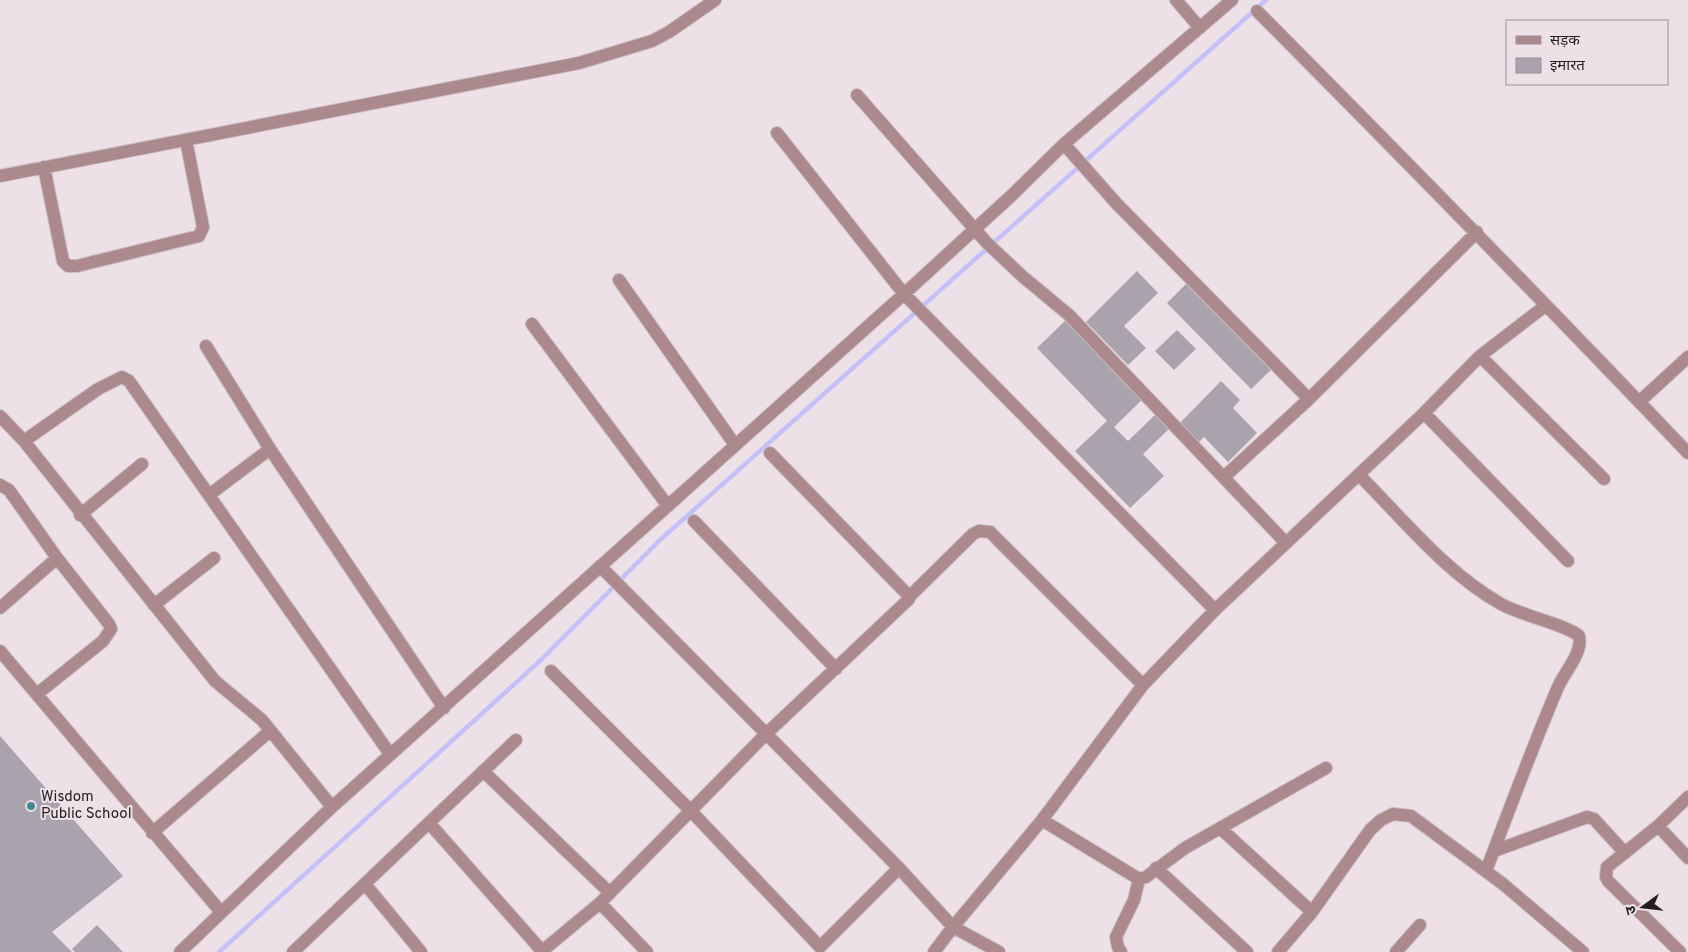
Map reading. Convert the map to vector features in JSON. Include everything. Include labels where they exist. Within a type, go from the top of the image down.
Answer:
[{"type":"street","points":[[0,176],[579,63],[652,41],[670,32],[715,0]]},
{"type":"street","points":[[1176,0],[1200,28]]},
{"type":"street","points":[[180,952],[220,912],[390,754],[604,570],[668,506],[736,445],[912,302],[974,230],[1064,144],[1232,0]]},
{"type":"street","points":[[1257,11],[1477,232],[1545,306],[1688,452]]},
{"type":"street","points":[[857,95],[974,230],[1022,276],[1069,315],[1286,543]]},
{"type":"street","points":[[778,133],[912,302],[1215,610]]},
{"type":"street","points":[[44,167],[63,261],[68,266],[77,266],[199,236],[203,228],[186,140]]},
{"type":"street","points":[[1064,144],[1083,168],[1308,399]]},
{"type":"street","points":[[1224,477],[1308,399],[1477,232]]},
{"type":"street","points":[[619,280],[736,445]]},
{"type":"street","points":[[934,952],[1042,820],[1143,685],[1215,610],[1424,414],[1480,356],[1545,306]]},
{"type":"street","points":[[532,324],[668,506]]},
{"type":"street","points":[[206,346],[270,449],[444,708]]},
{"type":"street","points":[[1480,356],[1604,479]]},
{"type":"street","points":[[1639,402],[1688,357]]},
{"type":"street","points":[[24,441],[98,389],[122,377],[129,380],[390,754]]},
{"type":"street","points":[[1424,414],[1568,561]]},
{"type":"street","points":[[0,416],[24,441],[80,515],[215,681],[234,699],[253,711],[332,807]]},
{"type":"street","points":[[208,495],[270,449]]},
{"type":"street","points":[[770,453],[909,596]]},
{"type":"street","points":[[80,515],[142,464]]},
{"type":"street","points":[[1359,475],[1445,561],[1480,591],[1520,614],[1579,636],[1580,648],[1563,676],[1536,737],[1486,872]]},
{"type":"street","points":[[0,485],[9,490],[57,558],[111,629],[103,641],[37,694]]},
{"type":"street","points":[[694,521],[836,669]]},
{"type":"street","points":[[430,824],[542,952],[600,903],[765,735],[908,602],[909,596],[973,534],[979,531],[990,532],[1143,685]]},
{"type":"street","points":[[0,608],[57,558]]},
{"type":"street","points":[[154,605],[214,558]]},
{"type":"street","points":[[604,570],[765,735],[899,868],[953,927],[999,952]]},
{"type":"street","points":[[0,652],[220,912]]},
{"type":"street","points":[[551,671],[690,810],[822,950],[899,868]]},
{"type":"street","points":[[152,833],[270,731]]},
{"type":"street","points":[[293,952],[430,824],[516,740]]},
{"type":"street","points":[[1042,820],[1139,879],[1146,877],[1156,868],[1220,828],[1326,768]]},
{"type":"street","points":[[483,771],[609,892]]},
{"type":"street","points":[[1680,952],[1606,877],[1607,867],[1658,826],[1688,797]]},
{"type":"street","points":[[1278,952],[1312,912],[1370,830],[1381,820],[1393,814],[1411,816],[1531,906],[1583,952]]},
{"type":"street","points":[[1494,851],[1587,817],[1594,819],[1625,853]]},
{"type":"street","points":[[1658,826],[1688,858]]},
{"type":"street","points":[[1220,828],[1312,912]]},
{"type":"street","points":[[1156,868],[1247,952]]},
{"type":"street","points":[[1121,952],[1116,937],[1134,900],[1139,879]]},
{"type":"street","points":[[365,884],[417,951]]},
{"type":"street","points":[[600,903],[647,952]]},
{"type":"street","points":[[1396,952],[1420,924]]},
{"type":"building","points":[[1137,271],[1158,293],[1124,326],[1146,348],[1128,365],[1086,322]]},
{"type":"building","points":[[1188,282],[1273,368],[1251,389],[1167,303]]},
{"type":"building","points":[[1068,318],[1145,397],[1114,427],[1128,441],[1157,413],[1171,427],[1143,454],[1164,476],[1130,508],[1075,451],[1107,421],[1037,348]]},
{"type":"building","points":[[1177,330],[1196,349],[1174,370],[1155,351]]},
{"type":"building","points":[[1221,381],[1240,400],[1233,408],[1257,433],[1228,462],[1204,437],[1197,444],[1178,425]]},
{"type":"building","name":"Wisdom Public School","points":[[0,736],[123,876],[52,932],[72,952],[0,952]]},
{"type":"building","points":[[97,925],[123,952],[75,952],[72,949]]},
{"type":"waterway","points":[[219,952],[541,660],[660,540],[1266,0]]},
{"type":"place","name":"Wisdom Public School","points":[[31,806]]}]
